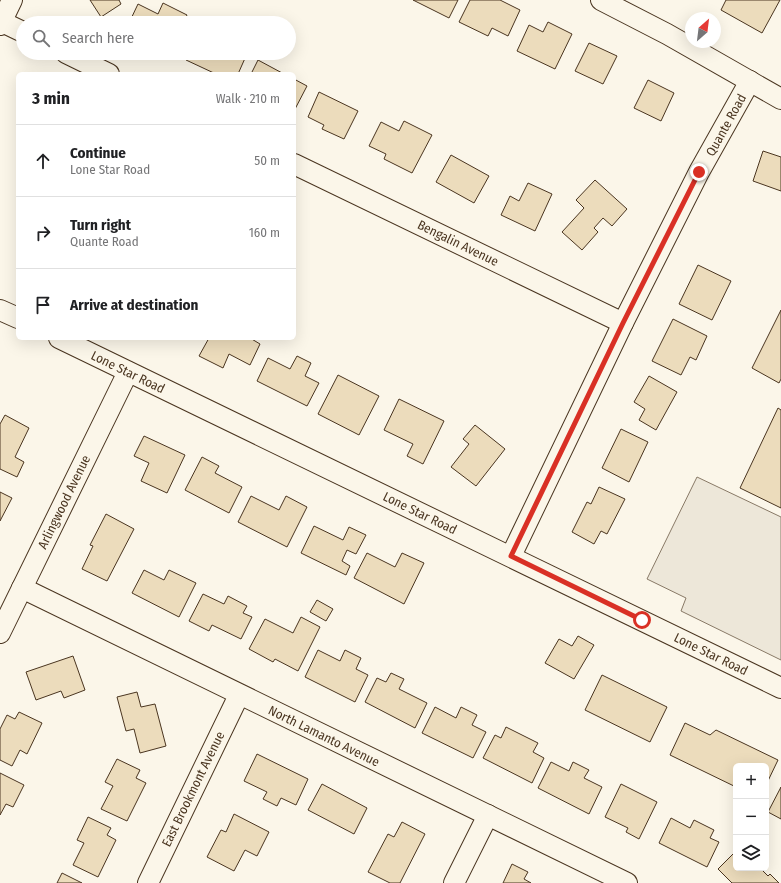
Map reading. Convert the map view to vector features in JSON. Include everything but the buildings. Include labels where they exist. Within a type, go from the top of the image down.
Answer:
[{"type":"street","points":[[12,0],[1,23],[16,29]]},
{"type":"street","points":[[601,0],[667,34],[781,99]]},
{"type":"street","points":[[80,60],[105,72]]},
{"type":"street","name":"Quante Road","points":[[511,556],[623,323],[699,172],[750,81]]},
{"type":"street","name":"Bengalin Avenue","points":[[296,165],[623,323]]},
{"type":"street","points":[[0,310],[16,317]]},
{"type":"street","name":"Lone Star Road","points":[[63,340],[781,688]]},
{"type":"street","name":"Arlingwood Avenue","points":[[0,633],[128,372]]},
{"type":"street","name":"North Lamanto Avenue","points":[[22,588],[627,883]]},
{"type":"street","name":"East Brookmont Avenue","points":[[148,883],[239,695]]},
{"type":"street","points":[[454,883],[488,815]]},
{"type":"shaded area","points":[[697,477],[781,517],[781,660],[681,611],[686,598],[647,579]]},
{"type":"route","points":[[642,620],[511,556],[623,323],[699,172]]}]
